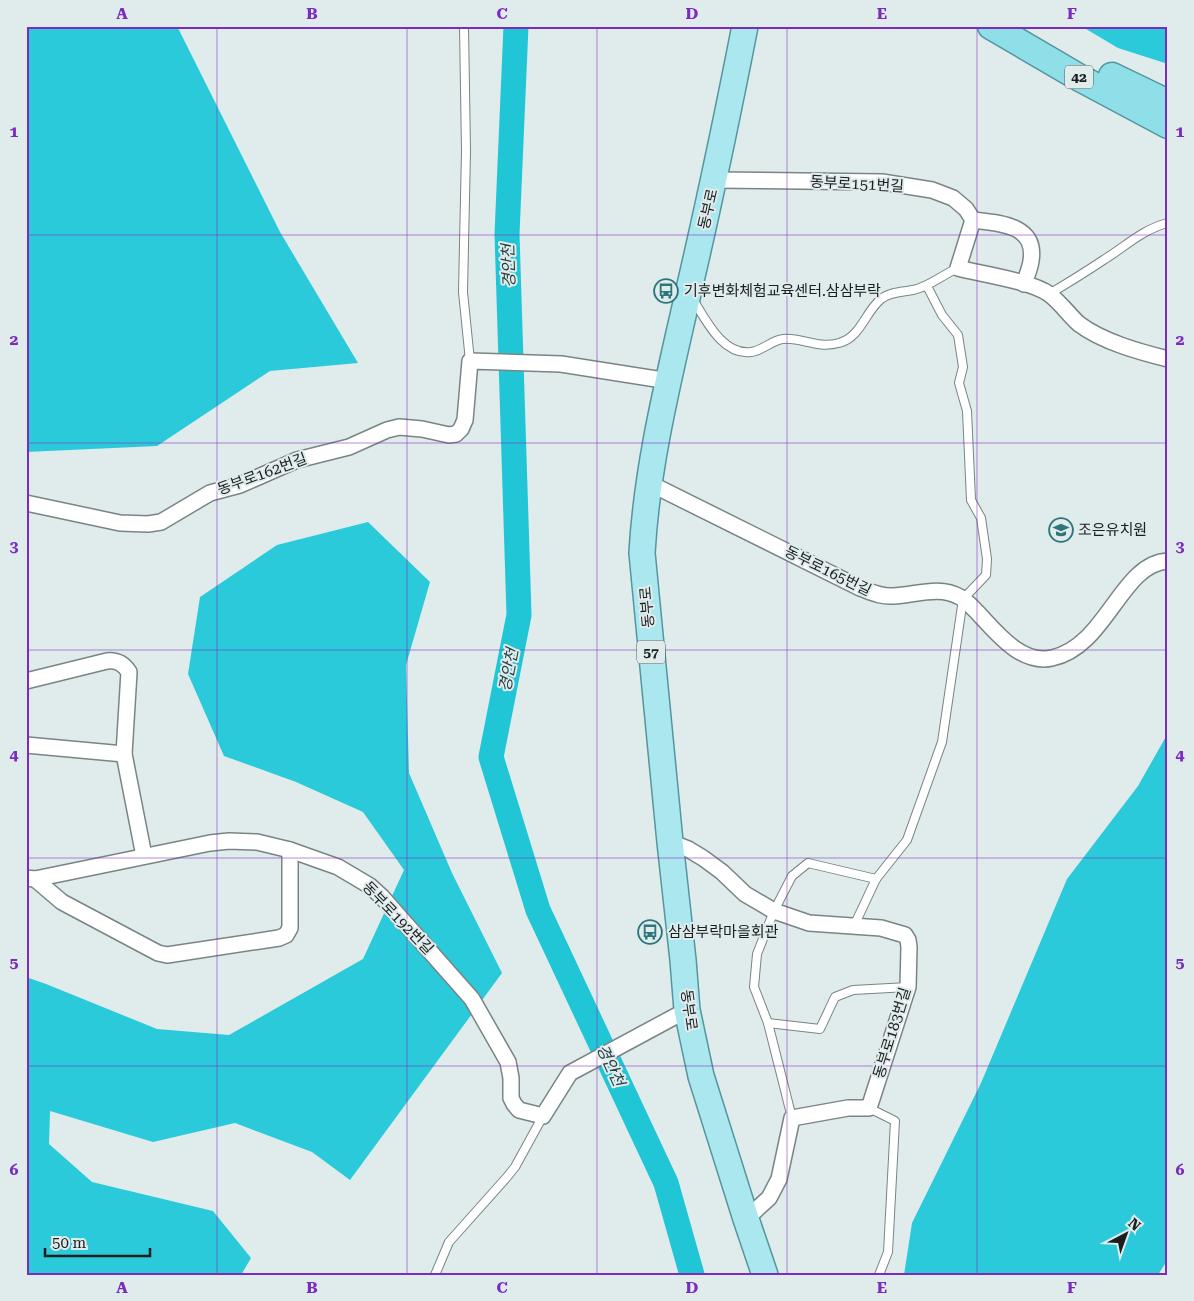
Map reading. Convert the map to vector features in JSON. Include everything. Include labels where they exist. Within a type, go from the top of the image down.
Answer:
[{"type":"highway","name":"42","points":[[992,26],[1080,78],[1168,124]]},
{"type":"highway","name":"42","points":[[1025,26],[1105,72],[1168,103]]},
{"type":"main road","points":[[729,26],[666,380],[640,482],[634,557],[690,1079],[755,1275]]},
{"type":"main road","name":"동부로","points":[[745,26],[714,180],[689,292],[666,380],[649,483],[642,553],[683,960],[683,1012],[701,1076],[765,1275]]},
{"type":"street","name":"동부로151번길","points":[[714,180],[882,182],[899,184],[932,190],[953,198],[966,209],[972,220]]},
{"type":"street","points":[[1024,284],[1031,260],[1031,248],[1026,238],[1019,230],[1006,224],[972,220],[958,268],[1024,284],[1049,294],[1080,325],[1097,335],[1145,353],[1168,359]]},
{"type":"street","points":[[470,361],[561,364],[666,380]]},
{"type":"street","name":"동부로162번길","points":[[26,503],[120,523],[148,524],[161,522],[210,493],[240,485],[296,460],[349,447],[387,430],[399,427],[422,429],[448,435],[456,434],[461,429],[465,420],[470,361]]},
{"type":"street","name":"동부로165번길","points":[[649,483],[860,588],[879,595],[893,596],[924,591],[941,591],[954,594],[963,599],[1005,640],[1018,650],[1042,659],[1052,658],[1076,648],[1088,638],[1133,580],[1144,569],[1155,562],[1168,561]]},
{"type":"street","points":[[26,681],[115,661],[121,663],[129,672],[124,754],[144,856]]},
{"type":"street","points":[[26,745],[124,754]]},
{"type":"street","name":"동부로192번길","points":[[31,879],[229,841],[257,842],[290,850],[338,866],[358,877],[382,897],[472,999],[508,1062],[511,1078],[511,1098],[514,1104],[519,1110],[543,1116]]},
{"type":"street","name":"동부로183번길","points":[[670,842],[688,849],[703,858],[722,872],[745,894],[774,911],[809,923],[881,928],[905,935],[910,947],[908,987],[869,1108]]},
{"type":"street","points":[[31,879],[62,902],[158,953],[166,955],[279,938],[286,935],[290,928],[290,850]]},
{"type":"street","points":[[543,1116],[570,1073],[683,1012]]},
{"type":"street","points":[[746,1219],[769,1198],[779,1179],[792,1118],[848,1108],[869,1108]]},
{"type":"lane","points":[[464,26],[466,151],[464,292],[470,361]]},
{"type":"lane","points":[[1049,294],[1107,258],[1133,238],[1149,229],[1168,222]]},
{"type":"lane","points":[[689,292],[714,332],[726,345],[740,352],[752,352],[781,339],[792,339],[815,345],[830,345],[842,342],[858,330],[882,298],[927,286],[943,274],[958,268]]},
{"type":"lane","points":[[854,926],[876,879],[907,840],[942,742],[963,599],[986,575],[987,559],[980,518],[971,500],[967,411],[959,383],[963,367],[958,335],[942,315],[927,286]]},
{"type":"lane","points":[[792,1118],[768,1023],[754,986],[757,954],[774,911],[792,876],[808,863],[876,879]]},
{"type":"lane","points":[[768,1023],[820,1029],[835,996],[853,990],[908,987]]},
{"type":"lane","points":[[869,1108],[895,1121],[888,1252],[879,1275]]},
{"type":"lane","points":[[434,1275],[438,1271],[449,1242],[507,1178],[543,1116]]},
{"type":"shaded area","points":[[26,26],[177,26],[280,232],[358,363],[270,371],[157,446],[26,452]]},
{"type":"shaded area","points":[[1081,26],[1168,26],[1168,64],[1118,48]]},
{"type":"shaded area","points":[[368,522],[430,582],[406,665],[409,773],[452,873],[502,973],[350,1180],[312,1152],[235,1123],[153,1142],[50,1111],[49,1144],[92,1182],[213,1211],[251,1258],[241,1275],[26,1275],[26,977],[157,1029],[229,1035],[363,959],[404,870],[363,812],[296,782],[224,756],[188,674],[200,597],[277,545]]},
{"type":"shaded area","points":[[1168,733],[1168,1259],[1158,1275],[904,1275],[912,1223],[981,1083],[1067,879],[1138,786]]},
{"type":"waterway","name":"경안천","points":[[516,26],[507,234],[519,615],[491,757],[538,910],[666,1183],[692,1275]]},
{"type":"place","name":"기후변화체험교육센터.삼삼부락","points":[[666,291]]},
{"type":"place","name":"조은유치원","points":[[1061,530]]},
{"type":"place","name":"삼삼부락마을회관","points":[[650,932]]}]
